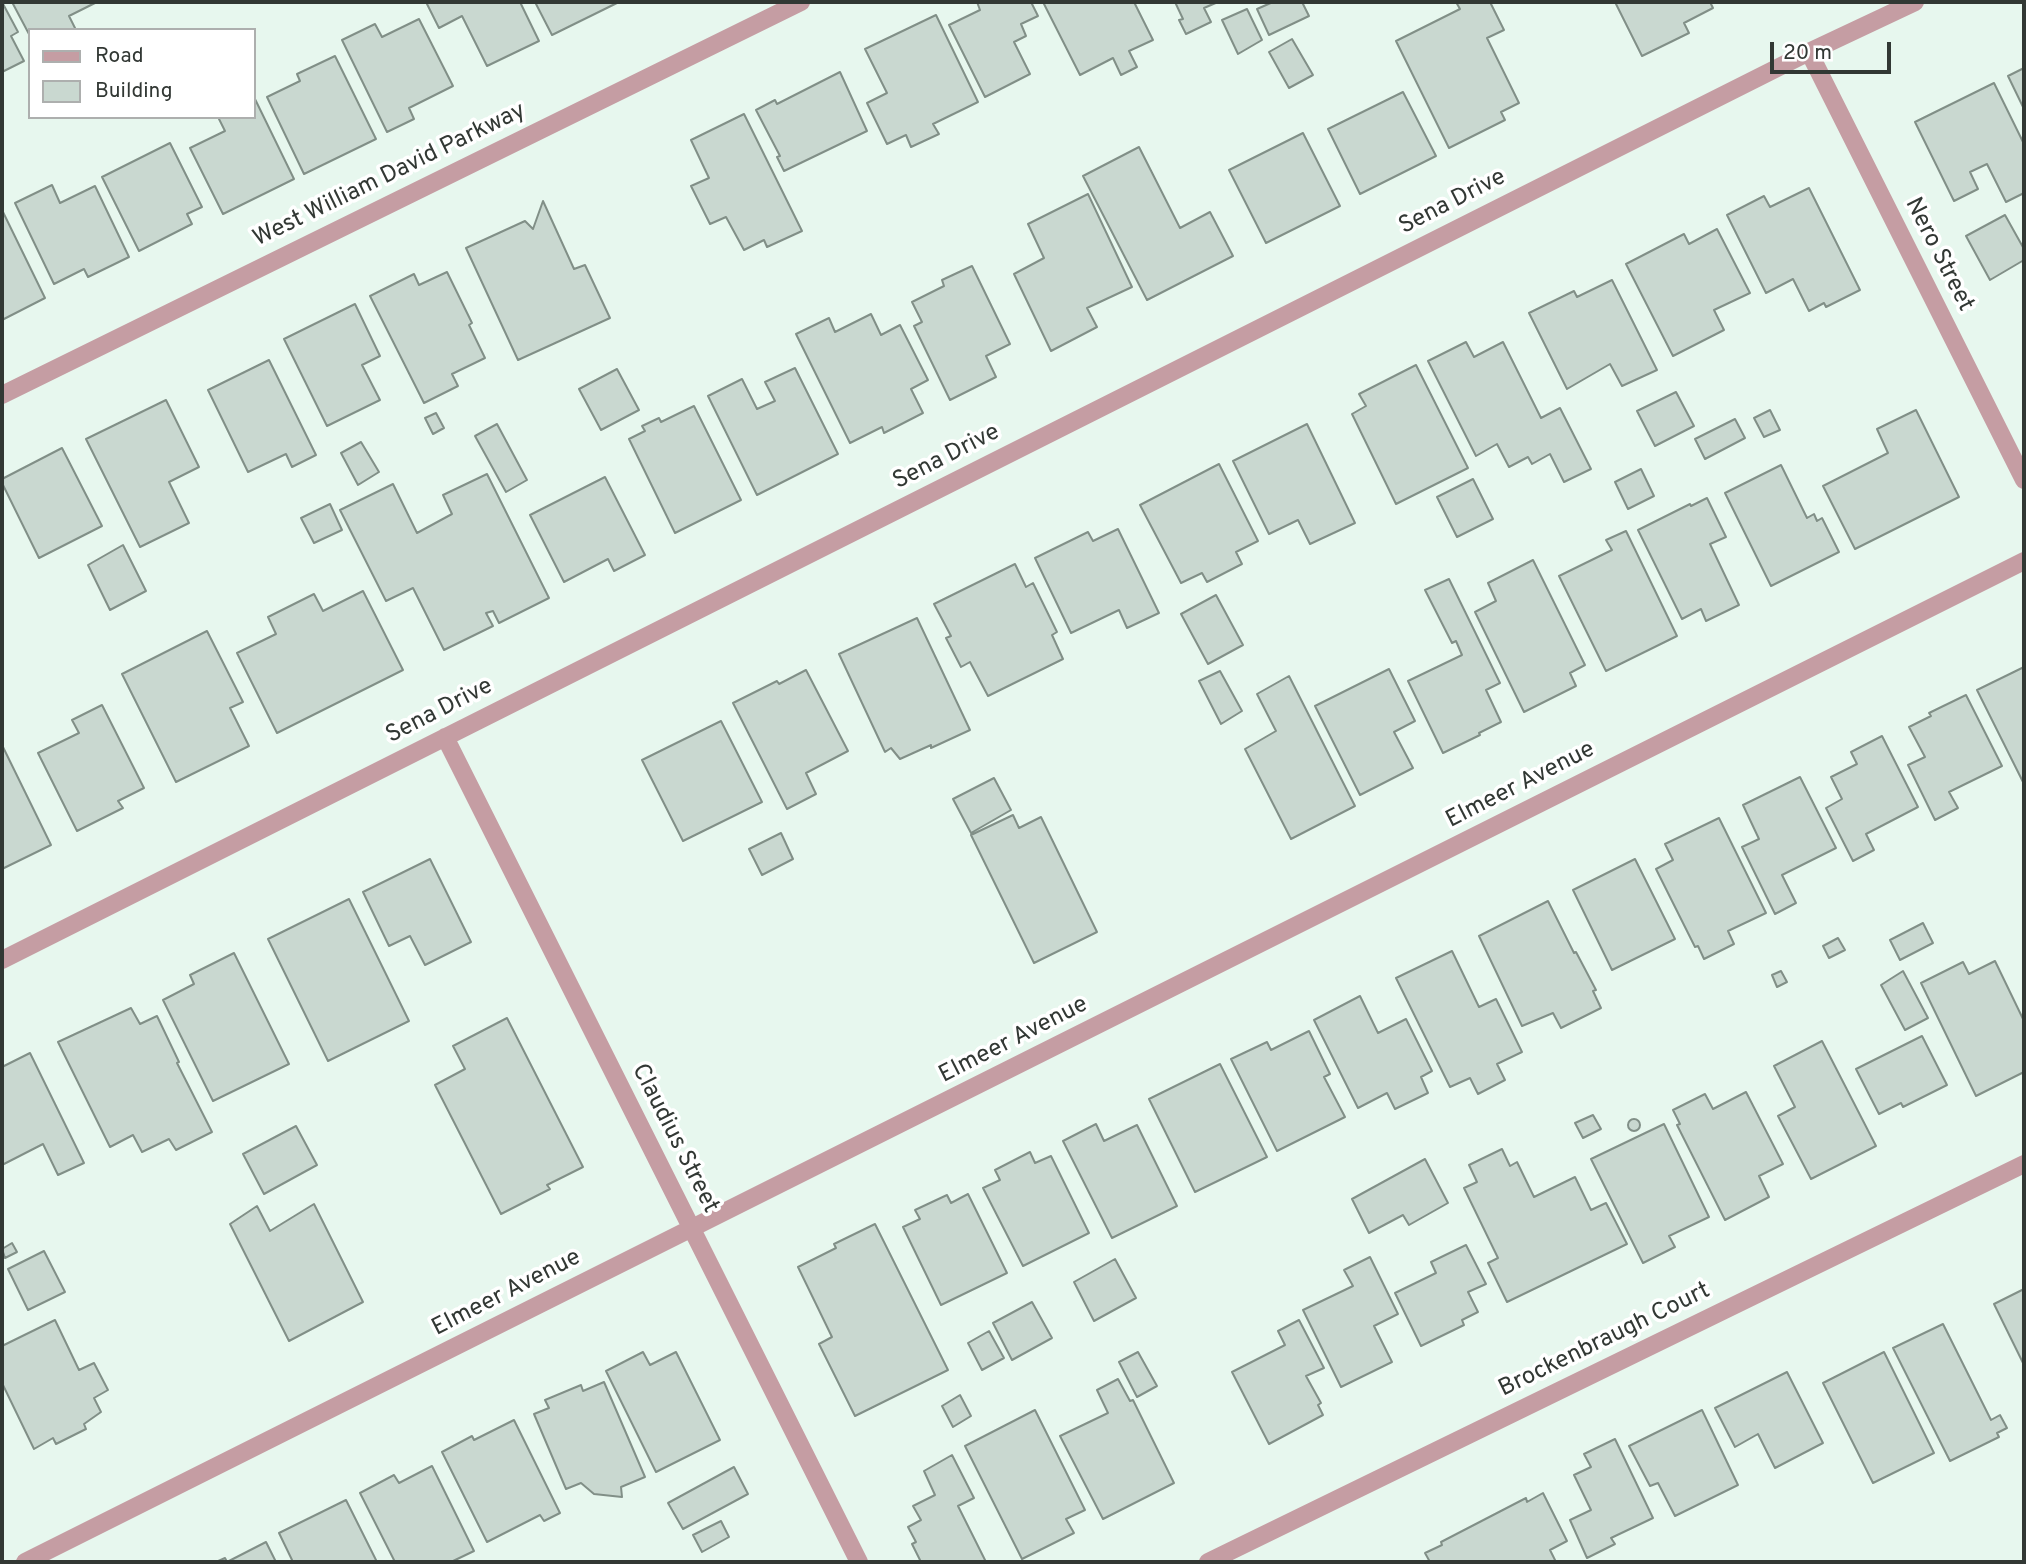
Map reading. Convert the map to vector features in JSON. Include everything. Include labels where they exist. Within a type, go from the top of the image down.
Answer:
[{"type":"street","name":"West William David Parkway","points":[[2,395],[801,2]]},
{"type":"street","name":"Sena Drive","points":[[2,960],[1809,52],[1915,2]]},
{"type":"street","name":"Nero Street","points":[[1809,52],[2024,480]]},
{"type":"street","name":"Elmeer Avenue","points":[[25,1562],[2024,561]]},
{"type":"street","name":"Claudius Street","points":[[445,737],[859,1562]]},
{"type":"street","name":"Brockenbraugh Court","points":[[1208,1562],[2024,1164]]},
{"type":"building","points":[[2,2],[18,32],[11,36],[24,61],[2,72]]},
{"type":"building","points":[[12,2],[97,2],[69,16],[75,28],[28,28],[28,32]]},
{"type":"building","points":[[426,2],[520,2],[539,41],[487,66],[462,16],[439,28]]},
{"type":"building","points":[[535,2],[619,2],[552,35]]},
{"type":"building","points":[[977,2],[1031,2],[1038,16],[1021,24],[1026,36],[1014,42],[1030,74],[985,97],[949,25],[980,10]]},
{"type":"building","points":[[1043,2],[1134,2],[1153,40],[1129,51],[1137,67],[1121,75],[1113,58],[1080,75]]},
{"type":"building","points":[[1175,2],[1218,2],[1204,8],[1211,22],[1186,34]]},
{"type":"building","points":[[1273,2],[1302,2],[1309,16],[1269,35],[1257,9]]},
{"type":"building","points":[[1456,2],[1490,2],[1504,30],[1487,38],[1519,103],[1501,112],[1505,120],[1449,148],[1396,41],[1460,9]]},
{"type":"building","points":[[1615,2],[1710,2],[1713,8],[1684,23],[1689,33],[1642,56]]},
{"type":"building","points":[[1247,9],[1262,40],[1238,54],[1222,20]]},
{"type":"building","points":[[936,15],[978,102],[933,124],[939,134],[911,147],[906,135],[887,144],[867,103],[887,93],[865,49]]},
{"type":"building","points":[[419,19],[453,86],[409,108],[414,119],[387,132],[342,40],[375,24],[382,37]]},
{"type":"building","points":[[1292,39],[1313,75],[1289,88],[1269,52]]},
{"type":"building","points":[[335,56],[376,139],[304,174],[267,97],[300,81],[297,74]]},
{"type":"building","points":[[2024,68],[2024,109],[2008,76]]},
{"type":"building","points":[[840,72],[867,131],[784,171],[777,157],[780,156],[756,110],[775,100],[777,104]]},
{"type":"building","points":[[1994,83],[2024,144],[2024,193],[2006,202],[1987,164],[1970,172],[1978,189],[1954,201],[1915,122]]},
{"type":"building","points":[[1403,92],[1436,156],[1360,194],[1328,129]]},
{"type":"building","points":[[256,101],[294,179],[223,214],[190,148],[225,131],[219,119],[256,119]]},
{"type":"building","points":[[744,114],[802,231],[767,247],[764,240],[744,250],[726,217],[710,224],[691,186],[709,178],[691,140]]},
{"type":"building","points":[[1303,133],[1340,206],[1266,243],[1229,170]]},
{"type":"building","points":[[170,143],[202,207],[187,214],[192,224],[139,251],[102,177]]},
{"type":"building","points":[[1139,147],[1180,228],[1210,212],[1233,256],[1147,300],[1083,176]]},
{"type":"building","points":[[52,185],[60,203],[95,186],[129,257],[88,277],[84,269],[54,284],[15,203]]},
{"type":"building","points":[[1809,188],[1860,290],[1826,307],[1824,303],[1809,311],[1793,279],[1766,293],[1727,215],[1764,196],[1770,207]]},
{"type":"building","points":[[1088,194],[1132,287],[1087,308],[1097,327],[1051,351],[1014,274],[1044,258],[1028,224]]},
{"type":"building","points":[[543,201],[574,269],[585,265],[610,318],[518,360],[466,248],[525,221],[533,229]]},
{"type":"building","points":[[2,210],[45,298],[2,320]]},
{"type":"building","points":[[2005,215],[2024,249],[2024,260],[1990,280],[1966,236]]},
{"type":"building","points":[[1717,229],[1750,293],[1714,310],[1724,330],[1673,356],[1626,264],[1684,234],[1689,244]]},
{"type":"building","points":[[972,266],[1010,344],[986,356],[996,377],[950,400],[914,326],[922,322],[912,302],[944,286],[942,280]]},
{"type":"building","points":[[447,272],[472,323],[469,325],[485,358],[452,374],[458,386],[424,403],[370,296],[414,274],[419,285]]},
{"type":"building","points":[[1612,280],[1657,370],[1622,386],[1610,364],[1567,389],[1529,313],[1574,291],[1577,297]]},
{"type":"building","points":[[355,304],[380,356],[362,365],[380,400],[327,426],[284,339]]},
{"type":"building","points":[[871,314],[881,335],[900,325],[928,380],[911,389],[923,413],[884,433],[882,427],[850,443],[796,334],[829,318],[835,332]]},
{"type":"building","points":[[1466,342],[1474,357],[1503,342],[1541,418],[1560,408],[1591,469],[1564,482],[1550,454],[1532,464],[1528,457],[1509,467],[1497,444],[1476,456],[1428,361]]},
{"type":"building","points":[[269,360],[316,455],[292,467],[286,454],[248,472],[208,390]]},
{"type":"building","points":[[1416,365],[1468,468],[1396,504],[1352,414],[1366,406],[1359,394]]},
{"type":"building","points":[[795,368],[838,454],[757,495],[708,396],[742,379],[757,409],[775,401],[765,382]]},
{"type":"building","points":[[617,369],[639,410],[601,430],[579,389]]},
{"type":"building","points":[[1676,392],[1694,426],[1655,446],[1637,411]]},
{"type":"building","points":[[166,400],[199,467],[169,482],[189,523],[140,547],[86,439]]},
{"type":"building","points":[[694,406],[741,500],[675,533],[629,439],[645,431],[642,426],[659,418],[661,422]]},
{"type":"building","points":[[1770,410],[1780,430],[1764,437],[1754,418]]},
{"type":"building","points":[[1916,410],[1959,497],[1855,549],[1823,486],[1888,453],[1877,429]]},
{"type":"building","points":[[436,413],[444,428],[433,434],[425,418]]},
{"type":"building","points":[[1735,419],[1745,438],[1705,459],[1695,439]]},
{"type":"building","points":[[497,424],[527,480],[506,492],[475,436]]},
{"type":"building","points":[[1307,424],[1355,523],[1310,544],[1298,520],[1269,534],[1233,461]]},
{"type":"building","points":[[361,442],[379,472],[358,485],[341,453]]},
{"type":"building","points":[[62,448],[102,526],[39,558],[2,479]]},
{"type":"building","points":[[1219,464],[1258,541],[1236,552],[1242,564],[1207,582],[1202,573],[1181,583],[1140,505]]},
{"type":"building","points":[[1781,465],[1807,518],[1814,514],[1817,521],[1822,518],[1839,552],[1771,586],[1725,493]]},
{"type":"building","points":[[1641,469],[1654,496],[1628,509],[1615,482]]},
{"type":"building","points":[[487,474],[549,598],[499,623],[493,611],[486,613],[493,626],[444,650],[413,588],[386,601],[340,510],[393,484],[417,533],[452,514],[443,495]]},
{"type":"building","points":[[605,477],[645,555],[614,571],[608,559],[564,582],[530,515]]},
{"type":"building","points":[[1473,479],[1493,519],[1457,537],[1437,497]]},
{"type":"building","points":[[1707,498],[1726,537],[1710,544],[1739,605],[1706,621],[1701,609],[1682,619],[1638,530]]},
{"type":"building","points":[[330,504],[342,530],[314,543],[301,518]]},
{"type":"building","points":[[1118,529],[1159,613],[1127,628],[1119,610],[1071,633],[1035,558],[1088,532],[1093,541]]},
{"type":"building","points":[[1626,531],[1677,636],[1606,671],[1559,576],[1612,550],[1606,540]]},
{"type":"building","points":[[123,545],[146,591],[110,610],[88,565]]},
{"type":"building","points":[[1533,560],[1585,665],[1570,673],[1576,686],[1524,712],[1475,612],[1496,601],[1488,583]]},
{"type":"building","points":[[1015,564],[1026,587],[1033,583],[1057,632],[1052,635],[1063,659],[988,696],[970,662],[961,667],[946,638],[951,636],[934,604]]},
{"type":"building","points":[[1449,579],[1500,683],[1486,690],[1501,722],[1443,753],[1408,681],[1462,655],[1456,641],[1452,643],[1425,590]]},
{"type":"building","points":[[363,591],[403,670],[277,733],[237,653],[276,634],[268,617],[314,594],[323,611]]},
{"type":"building","points":[[1216,595],[1243,645],[1208,664],[1181,614]]},
{"type":"building","points":[[917,618],[970,730],[900,759],[891,748],[885,752],[839,654]]},
{"type":"building","points":[[207,631],[243,702],[230,708],[249,746],[176,782],[122,674]]},
{"type":"building","points":[[2024,667],[2024,784],[1977,690]]},
{"type":"building","points":[[1389,669],[1415,721],[1394,732],[1413,768],[1360,795],[1315,706]]},
{"type":"building","points":[[806,670],[848,751],[806,773],[816,794],[787,809],[733,703]]},
{"type":"building","points":[[1220,671],[1242,711],[1221,724],[1199,681]]},
{"type":"building","points":[[1289,676],[1355,806],[1291,839],[1245,749],[1276,731],[1257,694]]},
{"type":"building","points":[[1966,695],[2002,766],[1949,792],[1958,808],[1935,820],[1908,765],[1925,757],[1909,727],[1931,716],[1929,713]]},
{"type":"building","points":[[102,705],[144,788],[118,801],[123,808],[77,831],[38,753],[79,733],[72,720]]},
{"type":"building","points":[[721,721],[762,802],[683,841],[642,760]]},
{"type":"building","points":[[1882,736],[1918,807],[1866,834],[1874,850],[1853,861],[1826,808],[1842,799],[1831,777],[1857,764],[1851,752]]},
{"type":"building","points":[[2,745],[51,845],[2,869]]},
{"type":"building","points":[[1800,777],[1836,848],[1782,875],[1796,903],[1775,914],[1742,847],[1759,839],[1743,805]]},
{"type":"building","points":[[994,778],[1011,810],[971,833],[953,799]]},
{"type":"building","points":[[1013,815],[1019,828],[1041,817],[1097,932],[1034,963],[971,835]]},
{"type":"building","points":[[1719,818],[1766,913],[1728,931],[1734,944],[1704,959],[1698,946],[1695,947],[1656,869],[1673,860],[1665,844]]},
{"type":"building","points":[[781,833],[793,859],[762,875],[749,849]]},
{"type":"building","points":[[430,859],[471,942],[425,965],[410,936],[389,946],[363,892]]},
{"type":"building","points":[[1635,859],[1675,939],[1612,970],[1573,890]]},
{"type":"building","points":[[349,899],[409,1021],[328,1061],[268,939]]},
{"type":"building","points":[[1548,901],[1596,990],[1593,991],[1601,1008],[1561,1028],[1553,1013],[1522,1026],[1479,936]]},
{"type":"building","points":[[1923,923],[1933,943],[1900,960],[1890,940]]},
{"type":"building","points":[[1838,938],[1845,950],[1829,958],[1823,946]]},
{"type":"building","points":[[1452,951],[1479,1007],[1496,999],[1522,1052],[1497,1064],[1505,1080],[1478,1094],[1470,1078],[1450,1087],[1396,978]]},
{"type":"building","points":[[234,953],[289,1064],[213,1101],[163,1000],[194,984],[190,975]]},
{"type":"building","points":[[1995,961],[2024,1021],[2024,1072],[1976,1096],[1921,983],[1963,962],[1969,974]]},
{"type":"building","points":[[1781,971],[1787,982],[1777,987],[1772,975]]},
{"type":"building","points":[[1903,971],[1928,1018],[1905,1030],[1881,985]]},
{"type":"building","points":[[1360,996],[1378,1033],[1406,1019],[1432,1071],[1421,1077],[1428,1093],[1395,1109],[1387,1093],[1358,1108],[1314,1020]]},
{"type":"building","points":[[131,1008],[140,1024],[157,1016],[212,1132],[176,1150],[169,1139],[142,1152],[133,1135],[110,1147],[58,1042]]},
{"type":"building","points":[[507,1018],[583,1167],[547,1185],[550,1189],[501,1214],[435,1085],[465,1069],[453,1046]]},
{"type":"building","points":[[1309,1031],[1330,1074],[1324,1077],[1345,1117],[1277,1151],[1231,1059],[1267,1042],[1271,1050]]},
{"type":"building","points":[[1922,1036],[1947,1085],[1903,1107],[1901,1103],[1879,1114],[1856,1069]]},
{"type":"building","points":[[1822,1041],[1876,1146],[1811,1179],[1778,1116],[1795,1107],[1774,1066]]},
{"type":"building","points":[[30,1053],[84,1163],[58,1175],[43,1144],[2,1165],[2,1067]]},
{"type":"building","points":[[1220,1064],[1267,1157],[1195,1192],[1149,1099]]},
{"type":"building","points":[[1746,1092],[1783,1164],[1759,1176],[1769,1197],[1725,1220],[1677,1125],[1680,1124],[1673,1110],[1705,1094],[1713,1109]]},
{"type":"building","points":[[1593,1115],[1601,1129],[1583,1138],[1575,1123]]},
{"type":"building","points":[[1629,1120],[1639,1120],[1639,1130],[1629,1130]]},
{"type":"building","points":[[1096,1124],[1104,1141],[1137,1125],[1177,1206],[1112,1238],[1063,1141]]},
{"type":"building","points":[[1664,1124],[1709,1217],[1669,1236],[1675,1247],[1643,1263],[1591,1159]]},
{"type":"building","points":[[296,1126],[317,1165],[264,1194],[243,1154]]},
{"type":"building","points":[[1502,1149],[1510,1166],[1517,1162],[1534,1197],[1575,1177],[1591,1210],[1606,1203],[1627,1244],[1507,1302],[1488,1263],[1498,1258],[1464,1188],[1477,1182],[1469,1165]]},
{"type":"building","points":[[1030,1152],[1035,1163],[1051,1156],[1089,1233],[1023,1266],[983,1188],[1000,1180],[995,1170]]},
{"type":"building","points":[[1425,1159],[1448,1203],[1409,1225],[1403,1215],[1369,1233],[1352,1199]]},
{"type":"building","points":[[968,1194],[1007,1273],[941,1305],[903,1227],[920,1219],[915,1210],[947,1195],[951,1203]]},
{"type":"building","points":[[314,1204],[363,1302],[289,1341],[230,1224],[257,1206],[270,1231]]},
{"type":"building","points":[[875,1224],[948,1370],[855,1416],[819,1344],[832,1337],[798,1267],[836,1248],[834,1244]]},
{"type":"building","points":[[12,1243],[17,1252],[5,1258],[2,1249]]},
{"type":"building","points":[[1466,1245],[1486,1284],[1468,1292],[1478,1312],[1462,1320],[1464,1325],[1421,1346],[1395,1293],[1436,1273],[1431,1262]]},
{"type":"building","points":[[44,1251],[65,1292],[28,1310],[8,1269]]},
{"type":"building","points":[[1370,1257],[1398,1314],[1374,1326],[1392,1362],[1341,1387],[1303,1310],[1353,1286],[1344,1270]]},
{"type":"building","points":[[1115,1259],[1136,1298],[1094,1321],[1074,1282]]},
{"type":"building","points":[[2024,1289],[2024,1365],[1994,1304]]},
{"type":"building","points":[[1032,1302],[1052,1338],[1012,1360],[993,1323]]},
{"type":"building","points":[[55,1320],[79,1370],[94,1363],[108,1390],[94,1398],[101,1412],[84,1424],[86,1429],[56,1444],[53,1438],[34,1449],[2,1383],[2,1346]]},
{"type":"building","points":[[1299,1320],[1324,1368],[1306,1376],[1321,1403],[1318,1405],[1323,1415],[1269,1444],[1232,1372],[1285,1345],[1278,1331]]},
{"type":"building","points":[[1943,1324],[1991,1420],[2000,1415],[2007,1428],[1997,1433],[1999,1437],[1950,1461],[1893,1348]]},
{"type":"building","points":[[989,1331],[1004,1358],[982,1370],[968,1343]]},
{"type":"building","points":[[643,1352],[650,1365],[676,1352],[720,1440],[656,1472],[606,1371]]},
{"type":"building","points":[[1138,1352],[1157,1386],[1137,1397],[1119,1362]]},
{"type":"building","points":[[1884,1352],[1934,1453],[1873,1483],[1823,1383]]},
{"type":"building","points":[[1787,1372],[1823,1443],[1775,1468],[1758,1434],[1735,1447],[1715,1408]]},
{"type":"building","points":[[1118,1379],[1130,1401],[1133,1400],[1174,1483],[1103,1519],[1060,1436],[1108,1413],[1097,1390]]},
{"type":"building","points":[[604,1382],[645,1477],[621,1487],[622,1497],[594,1494],[581,1483],[566,1489],[534,1414],[549,1408],[545,1400],[581,1385],[583,1391]]},
{"type":"building","points":[[960,1395],[971,1416],[953,1427],[942,1406]]},
{"type":"building","points":[[1035,1410],[1085,1510],[1066,1519],[1074,1533],[1022,1559],[965,1446]]},
{"type":"building","points":[[1702,1410],[1738,1485],[1675,1516],[1658,1483],[1650,1486],[1629,1446]]},
{"type":"building","points":[[514,1420],[560,1513],[544,1521],[540,1515],[487,1542],[442,1452],[472,1436],[474,1440]]},
{"type":"building","points":[[1615,1439],[1653,1518],[1611,1538],[1615,1544],[1587,1558],[1570,1520],[1591,1510],[1574,1475],[1591,1467],[1584,1454]]},
{"type":"building","points":[[952,1455],[974,1498],[958,1506],[986,1562],[921,1562],[912,1544],[916,1542],[908,1527],[921,1520],[913,1506],[935,1495],[924,1471]]},
{"type":"building","points":[[432,1466],[474,1551],[451,1562],[395,1562],[360,1493],[394,1475],[399,1483]]},
{"type":"building","points":[[734,1467],[748,1494],[683,1529],[668,1503]]},
{"type":"building","points":[[1543,1493],[1567,1541],[1550,1550],[1556,1562],[1430,1562],[1425,1553],[1442,1545],[1441,1542],[1526,1498],[1527,1502]]},
{"type":"building","points":[[346,1500],[377,1562],[293,1562],[279,1533]]},
{"type":"building","points":[[721,1521],[729,1537],[702,1552],[693,1535]]},
{"type":"building","points":[[266,1542],[276,1562],[227,1562]]}]
